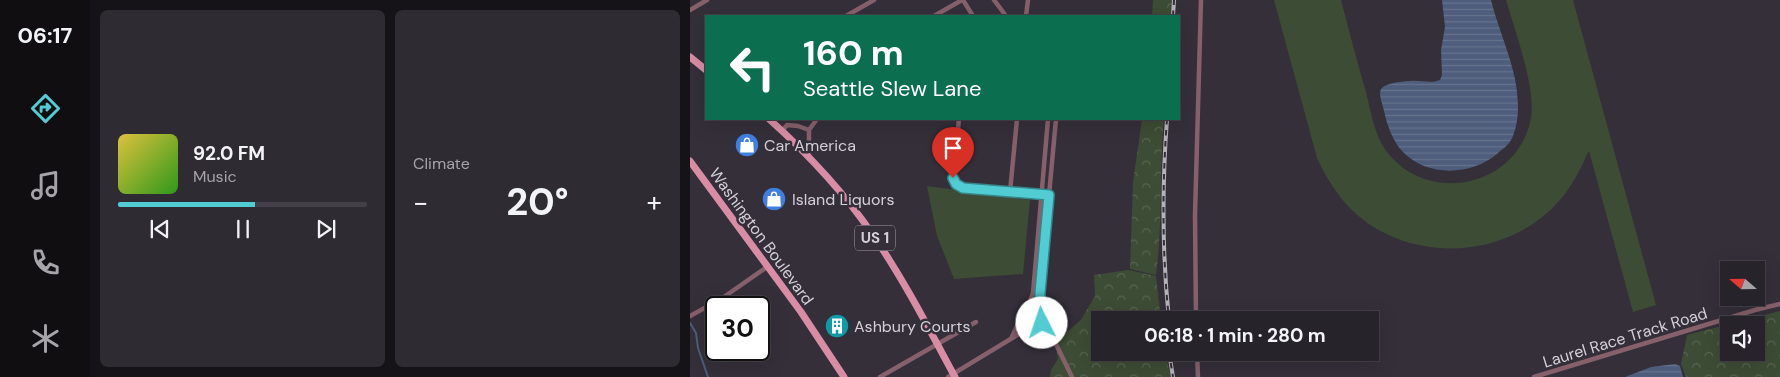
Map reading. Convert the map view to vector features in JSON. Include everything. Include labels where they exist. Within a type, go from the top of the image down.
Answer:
[{"type":"main road","points":[[690,58],[705,69]]},
{"type":"main road","name":"US 1","points":[[769,120],[810,156],[872,233],[937,344],[952,376]]},
{"type":"main road","name":"Washington Boulevard","points":[[690,161],[801,312],[844,377]]},
{"type":"street","points":[[690,10],[707,0]]},
{"type":"street","points":[[848,15],[874,0]]},
{"type":"street","points":[[936,15],[962,0],[972,15]]},
{"type":"street","points":[[994,0],[1005,15]]},
{"type":"street","points":[[1026,15],[1028,0]]},
{"type":"street","points":[[1196,311],[1196,189],[1201,0]]},
{"type":"street","points":[[810,156],[809,130],[817,120]]},
{"type":"street","points":[[959,120],[953,178],[956,184],[963,188],[1049,195]]},
{"type":"street","points":[[1010,192],[1016,120]]},
{"type":"street","points":[[1029,304],[1033,292],[1048,120]]},
{"type":"street","points":[[952,376],[1020,334],[1027,327],[1042,323],[1046,315],[1041,304],[1040,293],[1056,120]]},
{"type":"street","points":[[782,131],[787,125],[809,130]]},
{"type":"street","points":[[690,316],[721,299],[767,267]]},
{"type":"street","points":[[1011,338],[1024,308],[1034,302],[1041,304]]},
{"type":"street","name":"Laurel Race Track Road","points":[[1534,377],[1780,304]]},
{"type":"street","points":[[1022,315],[1026,322],[1032,326]]},
{"type":"street","points":[[880,377],[976,322]]},
{"type":"street","points":[[1042,323],[1055,342],[1072,377]]},
{"type":"street","points":[[1198,361],[1198,377]]},
{"type":"green space","points":[[1153,0],[1174,0],[1173,15],[1152,15]]},
{"type":"green space","points":[[1274,0],[1341,0],[1374,123],[1379,138],[1387,152],[1405,169],[1425,179],[1448,183],[1470,181],[1491,173],[1509,160],[1523,141],[1531,118],[1532,106],[1528,76],[1506,0],[1573,0],[1656,305],[1633,312],[1589,151],[1572,183],[1552,209],[1524,229],[1499,241],[1472,247],[1444,248],[1417,245],[1391,236],[1367,223],[1342,199],[1317,158]]},
{"type":"green space","points":[[1142,120],[1164,120],[1160,236],[1156,275],[1130,269],[1133,182]]},
{"type":"green space","points":[[927,186],[1030,200],[1023,274],[954,279],[937,236]]},
{"type":"green space","points":[[1128,270],[1156,276],[1160,311],[1091,311],[1091,361],[1167,361],[1171,377],[1050,377],[1051,370],[1058,359],[1055,342],[1081,320],[1095,296],[1094,275]]},
{"type":"green space","points":[[1780,311],[1780,377],[1686,377],[1681,364],[1687,335],[1720,326],[1720,361],[1765,361],[1765,316],[1761,316]]},
{"type":"water","points":[[1442,0],[1491,0],[1512,66],[1518,107],[1515,129],[1507,146],[1487,161],[1475,166],[1450,171],[1437,170],[1425,166],[1403,152],[1393,138],[1380,94],[1381,89],[1386,85],[1404,81],[1433,82],[1440,80],[1442,75],[1441,50],[1445,27]]},
{"type":"water","points":[[1675,364],[1680,366],[1683,377],[1625,377],[1651,367]]},
{"type":"waterway","points":[[690,323],[696,333],[698,348],[708,377]]},
{"type":"railway","points":[[1173,15],[1174,0]]},
{"type":"railway","points":[[1167,120],[1164,220],[1168,311]]},
{"type":"railway","points":[[1170,361],[1173,377]]},
{"type":"place","name":"Car America","points":[[747,145]]},
{"type":"place","name":"Island Liquors","points":[[774,199]]},
{"type":"place","name":"Ashbury Courts","points":[[837,326]]},
{"type":"route","points":[[953,178],[956,184],[963,188],[1049,195],[1040,293],[1041,304],[1046,311],[1046,319],[1042,323]]}]
